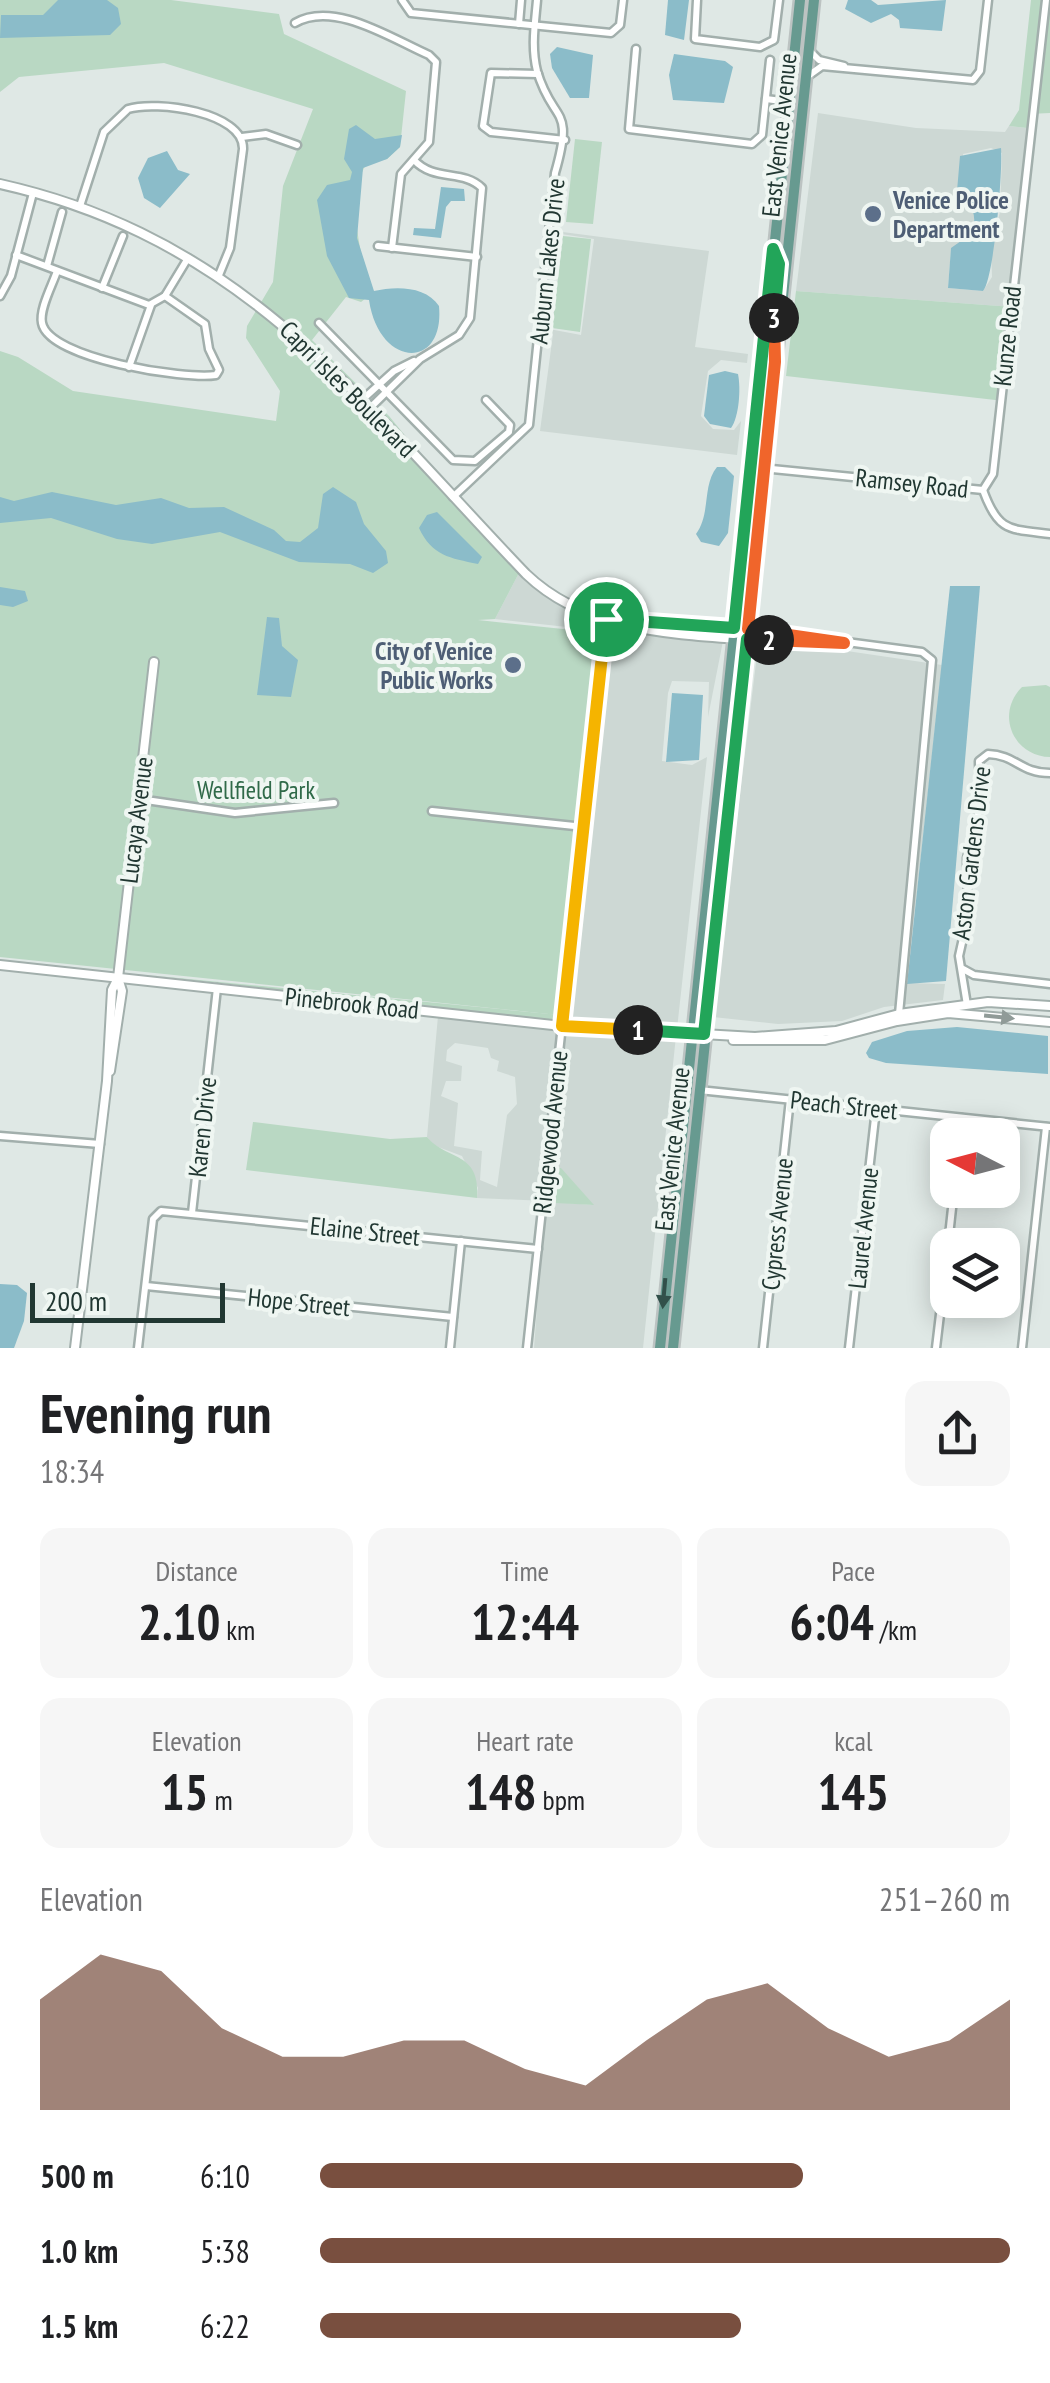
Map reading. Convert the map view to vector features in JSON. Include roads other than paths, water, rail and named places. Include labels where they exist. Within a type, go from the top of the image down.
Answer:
[{"type":"main road","name":"East Venice Avenue","points":[[660,1348],[800,0]]},
{"type":"main road","name":"East Venice Avenue","points":[[672,1348],[814,0]]},
{"type":"main road","points":[[773,249],[779,264],[773,331],[775,362]]},
{"type":"main road","points":[[720,765],[723,781],[718,833],[725,848]]},
{"type":"main road","points":[[712,838],[719,902]]},
{"type":"street","points":[[402,0],[408,12],[615,33],[624,0]]},
{"type":"street","points":[[519,24],[521,0]]},
{"type":"street","points":[[537,0],[534,26],[538,74],[560,113],[565,140],[492,132],[483,126],[491,73],[538,74]]},
{"type":"street","points":[[697,0],[694,39],[760,48],[774,40],[779,0]]},
{"type":"street","points":[[805,92],[808,76],[815,68],[845,67],[974,79],[980,71],[988,0]]},
{"type":"street","name":"Kunze Road","points":[[983,490],[994,474],[1046,0]]},
{"type":"street","points":[[295,22],[311,15],[346,19],[433,58],[437,71],[429,142],[400,179],[392,248]]},
{"type":"street","points":[[809,42],[816,58],[845,67]]},
{"type":"street","points":[[636,49],[630,130],[755,144],[762,136],[770,60]]},
{"type":"street","points":[[766,98],[789,102]]},
{"type":"street","points":[[80,206],[104,132],[128,108],[184,108],[232,127],[242,137]]},
{"type":"street","points":[[242,137],[266,134],[298,144]]},
{"type":"street","points":[[219,274],[230,248],[242,137]]},
{"type":"street","name":"Auburn Lakes Drive","points":[[453,497],[528,428],[555,173],[565,140]]},
{"type":"street","points":[[362,400],[400,367],[454,340],[468,322],[482,188],[472,180],[428,173],[414,160]]},
{"type":"street","name":"Capri Isles Boulevard","points":[[0,184],[80,206],[219,274],[309,345],[548,594],[606,619],[748,634]]},
{"type":"street","points":[[0,296],[33,192]]},
{"type":"street","points":[[47,266],[62,212]]},
{"type":"street","points":[[102,288],[123,236]]},
{"type":"street","points":[[378,246],[477,257]]},
{"type":"street","points":[[16,254],[152,305]]},
{"type":"street","points":[[129,366],[152,305],[165,296],[189,256]]},
{"type":"street","points":[[57,270],[42,316],[44,328],[85,354],[129,366],[211,376],[219,373],[205,324],[165,296]]},
{"type":"street","points":[[319,323],[441,452],[463,464],[476,462],[510,429],[486,400]]},
{"type":"street","points":[[370,408],[420,359]]},
{"type":"street","name":"Ramsey Road","points":[[752,467],[983,490],[990,511],[1003,526],[1050,534]]},
{"type":"street","name":"Ridgewood Avenue","points":[[526,1348],[606,619]]},
{"type":"street","points":[[748,634],[925,653],[932,662],[899,1014]]},
{"type":"street","name":"Lucaya Avenue","points":[[75,1348],[107,1080],[122,991],[118,978],[154,662]]},
{"type":"street","name":"Aston Gardens Drive","points":[[967,1005],[960,964],[968,913],[967,864],[980,812],[980,759],[988,754],[1005,755],[1024,771],[1050,773]]},
{"type":"street","points":[[139,799],[234,813],[334,803]]},
{"type":"street","points":[[432,811],[584,826]]},
{"type":"street","name":"Aston Gardens Drive","points":[[960,964],[974,975],[1050,984]]},
{"type":"street","name":"Pinebrook Road","points":[[0,965],[562,1026],[782,1039],[824,1040],[897,1020],[948,1013],[1050,1022]]},
{"type":"street","points":[[965,984],[974,975]]},
{"type":"street","name":"Karen Drive","points":[[138,1348],[154,1215],[164,1210],[192,1213],[217,988]]},
{"type":"street","name":"Pinebrook Road","points":[[782,1039],[836,1031],[899,1014],[967,1005],[996,1002],[1050,1006]]},
{"type":"street","name":"Peach Street","points":[[698,1090],[962,1118]]},
{"type":"street","name":"Cypress Avenue","points":[[763,1348],[790,1100]]},
{"type":"street","name":"Laurel Avenue","points":[[850,1348],[876,1109]]},
{"type":"street","name":"Peach Street","points":[[1020,1124],[1048,1127]]},
{"type":"street","points":[[1022,1348],[1048,1127]]},
{"type":"street","points":[[0,1136],[100,1144]]},
{"type":"street","name":"Elaine Street","points":[[192,1213],[538,1249]]},
{"type":"street","points":[[450,1348],[461,1242]]},
{"type":"street","name":"Hope Street","points":[[145,1286],[453,1318]]},
{"type":"street","points":[[936,1348],[940,1318]]},
{"type":"water","points":[[58,0],[107,0],[118,8],[121,24],[110,35],[0,38],[1,15],[43,15]]},
{"type":"water","points":[[668,0],[689,0],[684,40],[665,35]]},
{"type":"water","points":[[848,0],[871,0],[878,5],[946,0],[942,31],[900,28],[899,20],[891,14],[871,23],[845,9]]},
{"type":"water","points":[[557,47],[593,55],[589,98],[570,98],[552,68],[550,54]]},
{"type":"water","points":[[674,54],[725,61],[733,67],[724,103],[673,100],[669,75]]},
{"type":"water","points":[[356,125],[375,139],[402,135],[400,147],[387,159],[363,168],[357,238],[374,291],[419,291],[439,306],[438,327],[432,342],[422,351],[397,349],[385,339],[369,300],[349,298],[327,256],[317,200],[327,185],[350,180],[352,172],[344,159],[349,129]]},
{"type":"water","points":[[1001,148],[997,223],[987,282],[983,291],[948,288],[951,248],[971,234],[974,221],[970,204],[957,191],[960,156]]},
{"type":"water","points":[[167,151],[178,170],[190,174],[160,208],[144,198],[138,178],[148,158]]},
{"type":"water","points":[[441,187],[464,189],[465,201],[451,201],[446,207],[441,238],[413,235],[414,228],[435,229]]},
{"type":"water","points":[[725,371],[738,374],[739,380],[738,410],[731,428],[710,424],[704,416],[709,375]]},
{"type":"water","points":[[717,467],[725,467],[734,476],[728,533],[719,546],[701,542],[696,534]]},
{"type":"water","points":[[333,487],[356,502],[364,524],[386,551],[388,563],[373,573],[350,564],[299,562],[220,532],[152,544],[117,539],[51,518],[0,523],[0,497],[14,501],[52,492],[116,505],[161,498],[189,508],[224,507],[274,530],[286,541],[300,542],[318,528],[323,494]]},
{"type":"water","points":[[437,512],[482,557],[478,564],[450,557],[430,545],[419,528],[427,515]]},
{"type":"water","points":[[950,586],[980,586],[946,981],[907,984]]},
{"type":"water","points":[[0,587],[25,591],[28,601],[13,607],[0,605]]},
{"type":"water","points":[[267,617],[279,618],[282,646],[298,660],[291,697],[257,695]]},
{"type":"water","points":[[672,693],[703,695],[699,760],[666,762]]},
{"type":"water","points":[[957,1027],[1048,1036],[1048,1074],[886,1063],[869,1058],[866,1053],[872,1042],[907,1031]]},
{"type":"water","points":[[0,1284],[17,1285],[27,1293],[24,1321],[14,1348],[0,1348]]},
{"type":"place","name":"Venice Police Department","points":[[873,214]]},
{"type":"place","name":"City of Venice Public Works","points":[[513,665]]},
{"type":"park label","name":"Wellfield Park","points":[[256,790]]}]
